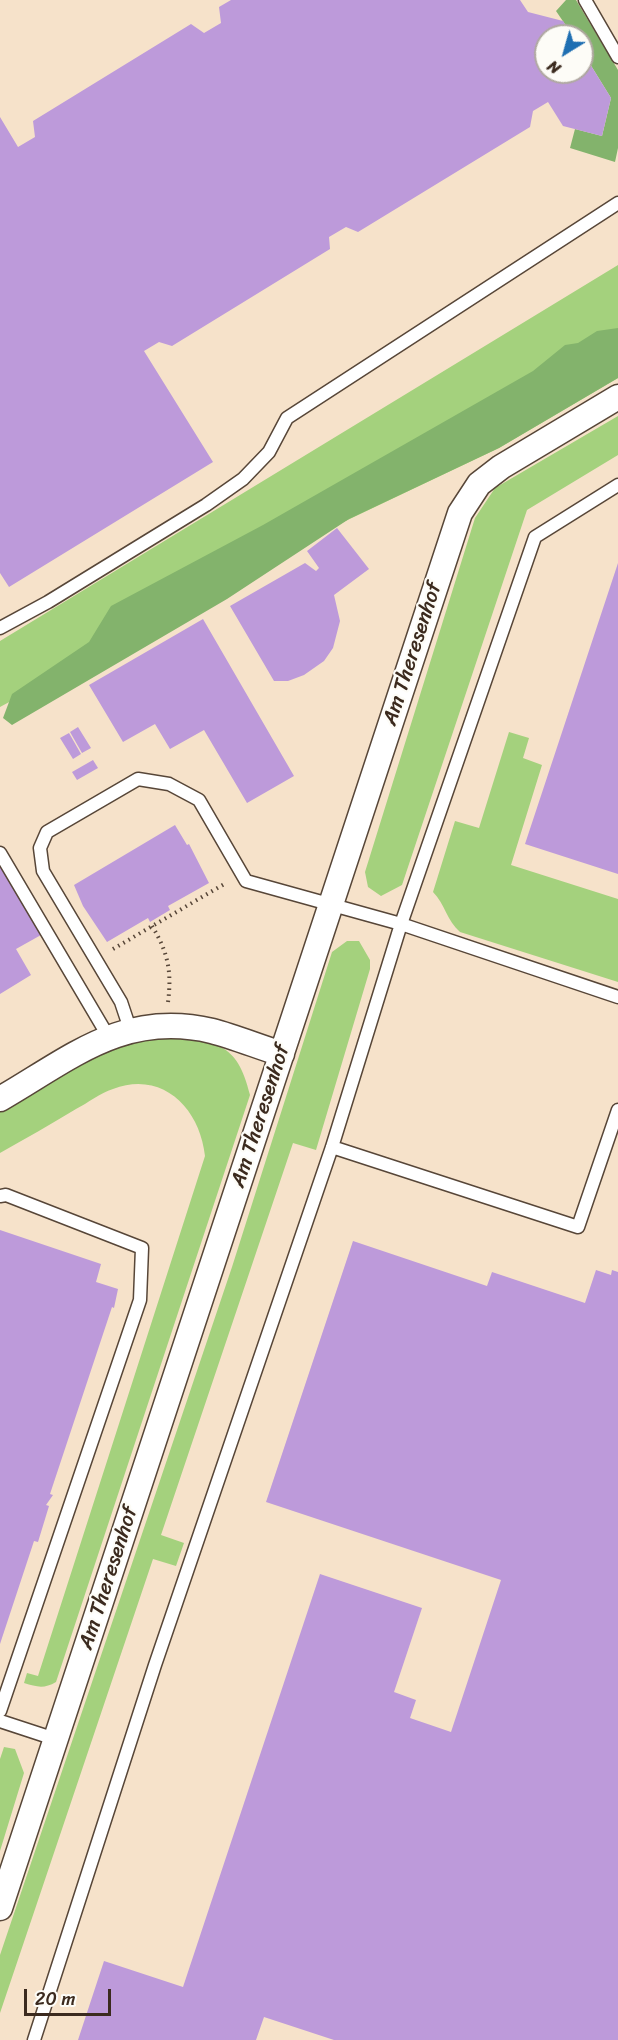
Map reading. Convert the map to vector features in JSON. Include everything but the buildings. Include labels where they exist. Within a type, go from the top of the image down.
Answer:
[{"type":"street","name":"Am Theresenhof","points":[[0,1908],[333,904],[460,513],[479,484],[501,467],[618,397]]},
{"type":"street","points":[[0,1099],[119,1033],[165,1026],[211,1031],[282,1054]]},
{"type":"lane","points":[[585,0],[618,57]]},
{"type":"lane","points":[[0,628],[48,602],[206,505],[243,479],[269,452],[287,418],[618,203]]},
{"type":"lane","points":[[34,2040],[156,1665],[332,1147],[401,924],[535,537],[618,484]]},
{"type":"lane","points":[[119,1033],[121,1002],[43,871],[40,848],[47,832],[138,779],[169,783],[199,800],[246,881],[401,924],[618,997]]},
{"type":"lane","points":[[0,853],[119,1033]]},
{"type":"lane","points":[[332,1147],[578,1227],[618,1110]]},
{"type":"lane","points":[[0,1196],[6,1195],[142,1248],[140,1300],[0,1711]]},
{"type":"lane","points":[[0,1721],[55,1739]]},
{"type":"path","points":[[96,959],[242,874]]},
{"type":"path","points":[[152,926],[169,961],[171,978],[165,1026]]},
{"type":"green space","points":[[566,0],[576,0],[590,24],[565,24],[556,11]]},
{"type":"green space","points":[[594,30],[618,70],[618,148],[615,162],[570,148],[575,129],[602,136],[611,98],[594,70]]},
{"type":"green space","points":[[618,265],[618,378],[499,448],[335,526],[0,707],[0,641]]},
{"type":"green space","points":[[618,328],[618,378],[499,448],[349,519],[227,599],[12,725],[3,718],[12,694],[89,642],[111,606],[263,525],[533,371],[565,345],[578,343],[597,331]]},
{"type":"green space","points":[[618,416],[618,455],[527,510],[402,885],[381,896],[368,887],[365,872],[475,518],[495,488]]},
{"type":"green space","points":[[509,732],[529,738],[523,758],[542,765],[511,865],[618,899],[618,982],[460,932],[433,892],[455,821],[479,828]]},
{"type":"green space","points":[[347,941],[359,941],[370,960],[370,969],[316,1150],[293,1143],[161,1535],[184,1543],[176,1566],[153,1559],[0,2013],[0,1955],[232,1267],[332,952]]},
{"type":"green space","points":[[165,1035],[210,1043],[231,1054],[245,1077],[250,1095],[56,1682],[40,1687],[33,1686],[24,1683],[27,1673],[38,1676],[205,1156],[196,1123],[187,1109],[163,1089],[148,1085],[131,1084],[108,1091],[0,1153],[0,1112],[119,1043]]},
{"type":"green space","points":[[4,1747],[15,1749],[24,1773],[0,1851],[0,1759]]}]
